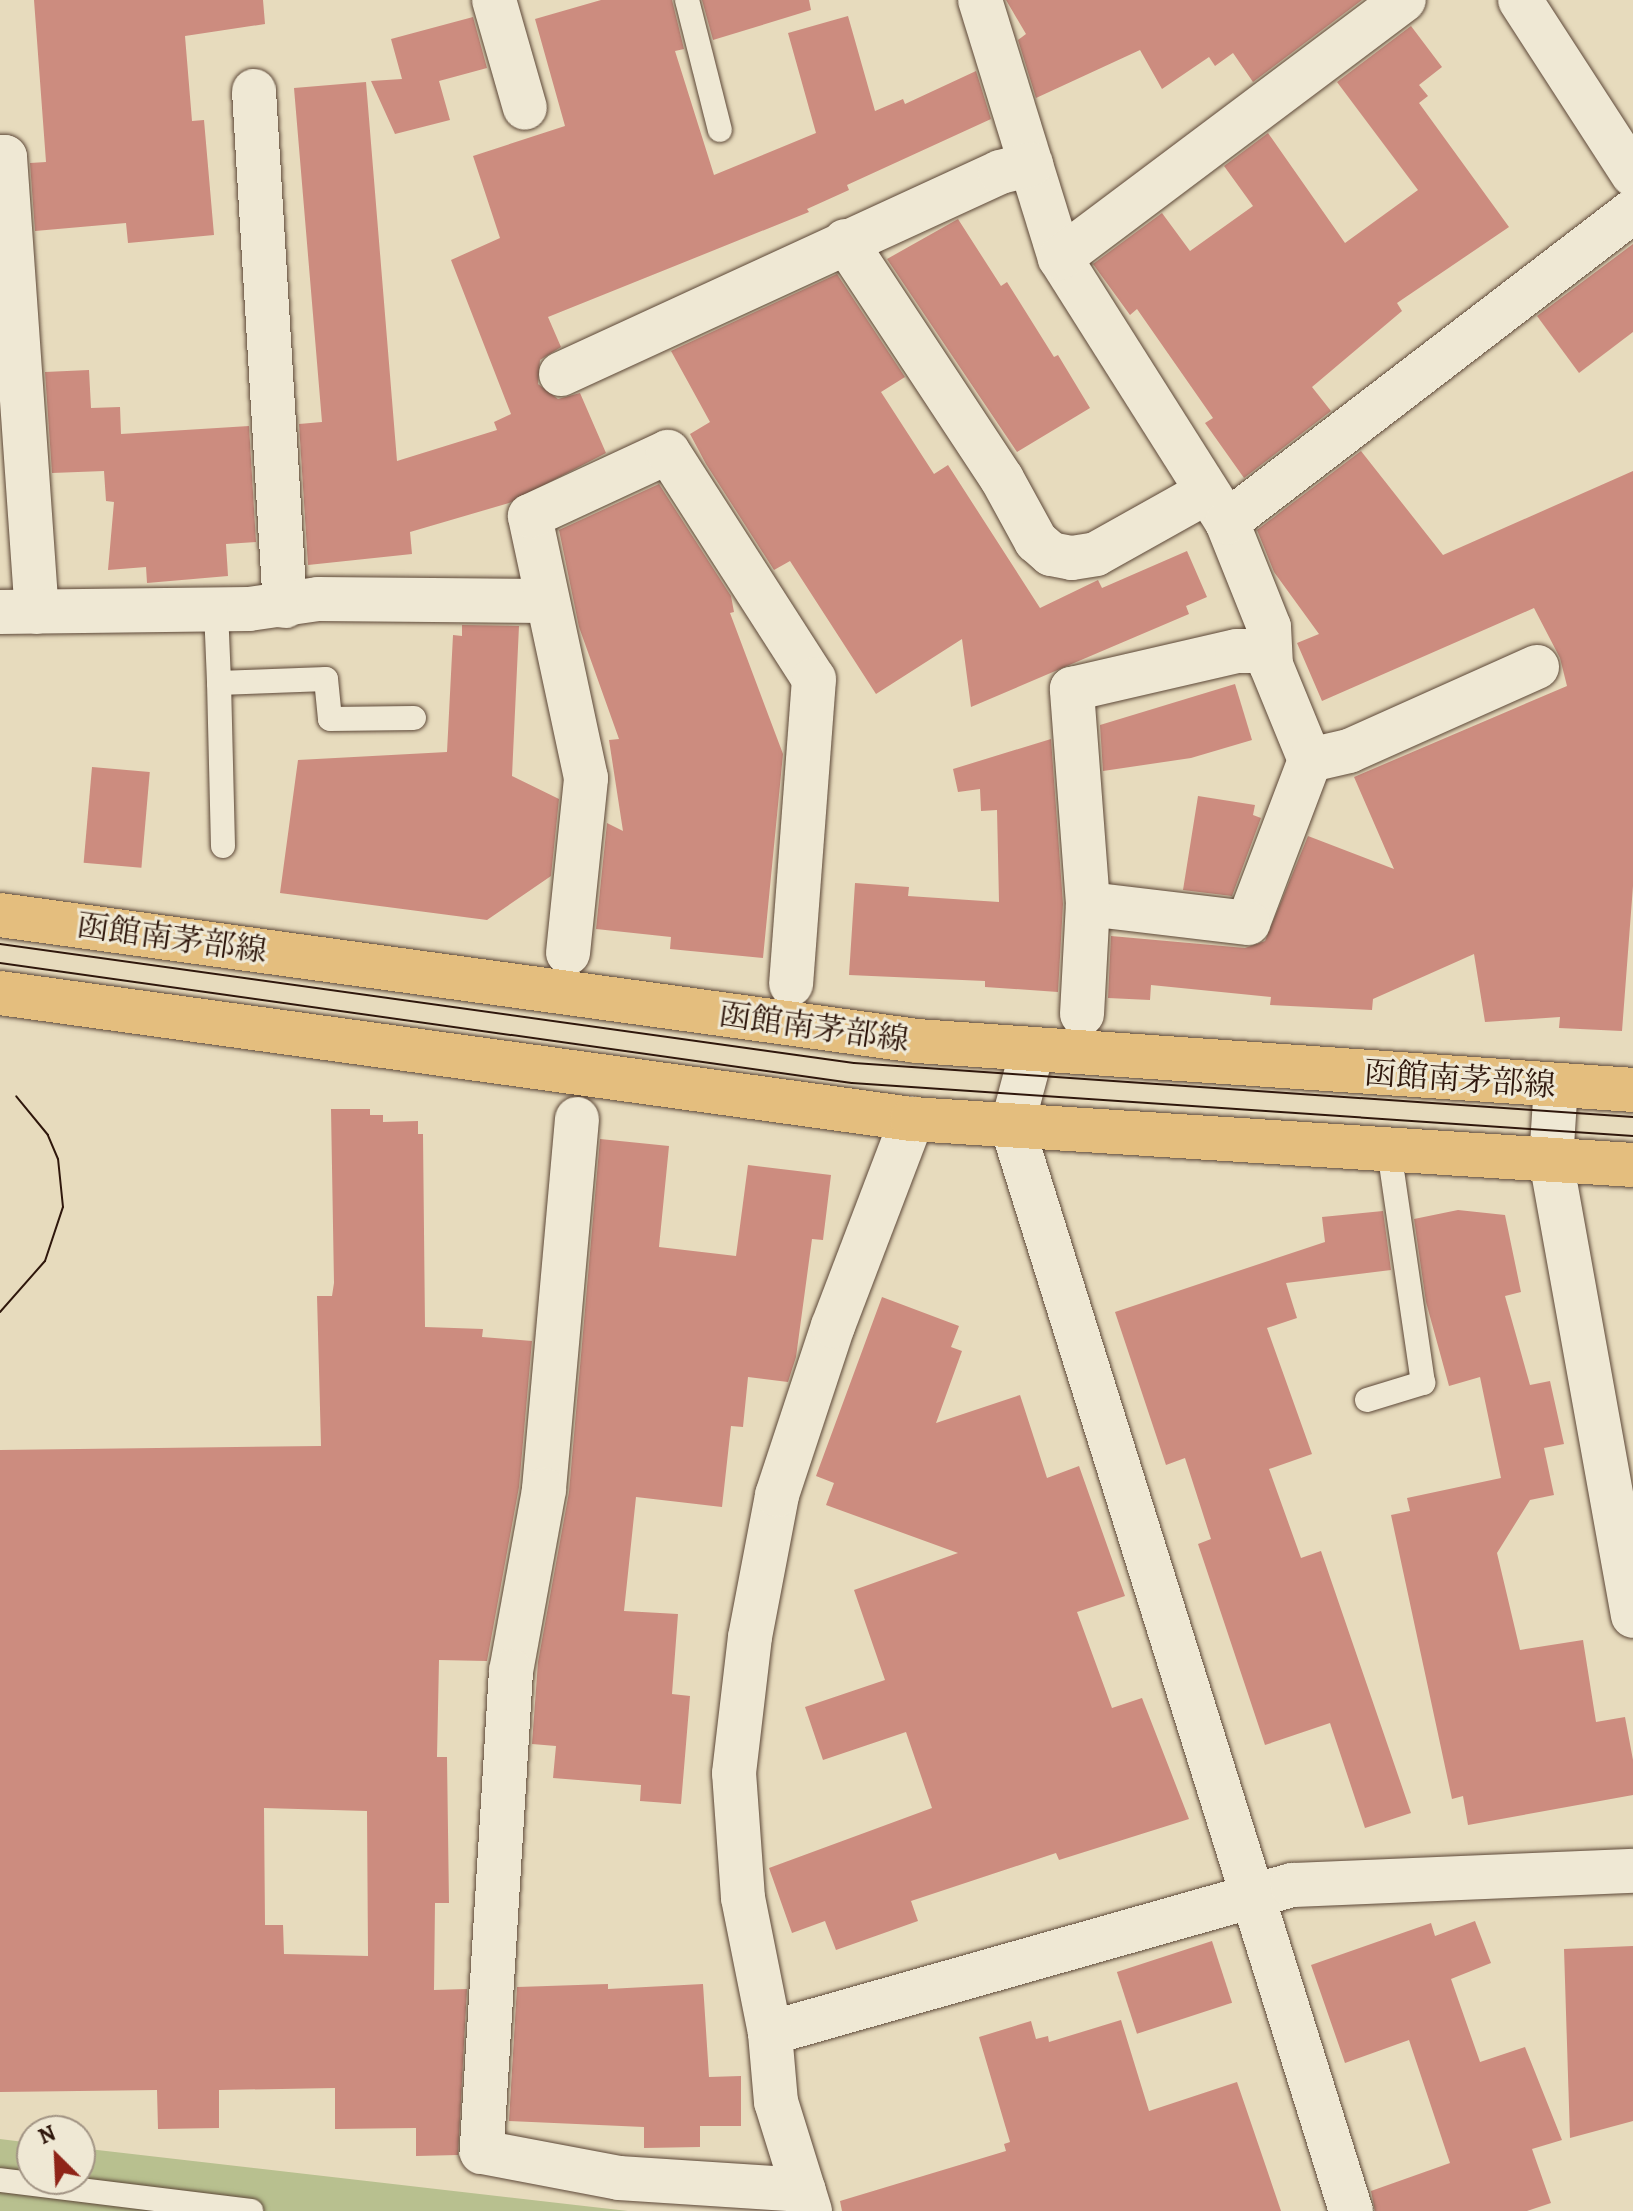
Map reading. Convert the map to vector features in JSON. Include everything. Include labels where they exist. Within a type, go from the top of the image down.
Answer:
[{"type":"main road","name":"函館南茅部線","points":[[0,915],[917,1041],[1633,1090]]},
{"type":"main road","points":[[0,993],[912,1119],[1633,1165]]},
{"type":"street","points":[[494,0],[525,108]]},
{"type":"street","points":[[980,0],[1060,258],[1217,507],[1269,627],[1267,651],[1310,760],[1248,923],[1088,904]]},
{"type":"street","points":[[1060,258],[1404,0]]},
{"type":"street","points":[[1520,0],[1633,175]]},
{"type":"street","points":[[254,91],[285,606]]},
{"type":"street","points":[[0,157],[5,157],[18,612],[216,610],[285,606],[318,599],[545,601]]},
{"type":"street","points":[[561,374],[845,241],[1000,172],[1031,164]]},
{"type":"street","points":[[845,241],[1002,479],[1036,541],[1051,554],[1072,558],[1096,554],[1217,507],[1633,211]]},
{"type":"street","points":[[568,953],[586,778],[545,601],[530,516],[668,452],[814,679],[791,984]]},
{"type":"street","points":[[1082,1014],[1088,904],[1072,689],[1237,651],[1267,651]]},
{"type":"street","points":[[1310,760],[1349,751],[1537,667]]},
{"type":"street","points":[[1032,1051],[1012,1126],[1351,2211]]},
{"type":"street","points":[[1556,1085],[1551,1160],[1633,1616]]},
{"type":"street","points":[[577,1119],[544,1490],[511,1671],[482,2152],[619,2178],[807,2200],[776,2102],[770,2033],[743,1898],[734,1773],[750,1637],[777,1495],[833,1326],[912,1119]]},
{"type":"street","points":[[770,2033],[1254,1893],[1292,1885],[1633,1871]]},
{"type":"lane","points":[[687,0],[720,130]]},
{"type":"lane","points":[[216,610],[223,846]]},
{"type":"lane","points":[[219,683],[326,679],[330,719],[414,718]]},
{"type":"lane","points":[[1367,1400],[1423,1383],[1389,1150]]},
{"type":"lane","points":[[0,2180],[251,2211]]},
{"type":"green space","points":[[0,2139],[16,2141],[16,2195],[96,2195],[96,2150],[628,2211],[0,2211]]},
{"type":"building","points":[[34,0],[263,0],[265,24],[185,36],[192,121],[204,120],[214,235],[128,243],[126,223],[35,231],[30,163],[46,162]]},
{"type":"building","points":[[601,0],[672,0],[684,49],[675,51],[714,175],[816,133],[788,33],[848,16],[875,111],[903,99],[905,104],[976,71],[991,119],[847,185],[849,190],[807,209],[809,212],[548,317],[561,347],[540,360],[538,384],[558,399],[580,393],[606,453],[509,503],[410,532],[412,554],[308,565],[299,424],[322,422],[294,88],[366,82],[397,461],[497,430],[494,422],[511,414],[451,260],[500,238],[473,156],[565,126],[535,19]]},
{"type":"building","points":[[702,0],[809,0],[811,10],[713,40]]},
{"type":"building","points":[[1006,0],[1362,0],[1253,82],[1233,53],[1215,66],[1209,57],[1162,89],[1140,50],[1036,98],[1018,40],[1026,34]]},
{"type":"building","points":[[473,17],[487,68],[439,81],[450,120],[395,134],[371,81],[402,79],[391,39]]},
{"type":"building","points":[[1411,26],[1442,67],[1419,85],[1428,96],[1419,103],[1509,227],[1397,303],[1402,311],[1312,387],[1331,411],[1244,478],[1205,423],[1213,418],[1137,309],[1130,315],[1093,264],[1162,213],[1190,251],[1253,206],[1224,166],[1268,133],[1345,243],[1418,190],[1337,82]]},
{"type":"building","points":[[958,219],[1001,286],[1007,282],[1054,357],[1058,355],[1090,408],[1017,452],[887,259]]},
{"type":"building","points":[[1633,244],[1633,332],[1579,373],[1537,316]]},
{"type":"building","points":[[837,274],[905,377],[881,392],[934,474],[948,465],[1040,608],[1098,580],[1102,588],[1187,551],[1207,597],[1186,606],[1189,614],[971,707],[962,639],[876,694],[790,561],[774,570],[706,464],[690,434],[710,422],[671,351]]},
{"type":"building","points":[[89,370],[91,408],[120,407],[121,434],[249,426],[256,542],[226,544],[228,576],[147,583],[146,567],[108,570],[114,502],[106,501],[104,471],[52,473],[45,372]]},
{"type":"building","points":[[1361,451],[1443,555],[1633,471],[1633,886],[1622,1031],[1559,1028],[1560,1017],[1485,1022],[1474,954],[1373,999],[1372,1010],[1270,1005],[1271,997],[1151,985],[1150,1000],[1108,998],[1111,936],[1245,948],[1265,941],[1308,836],[1394,869],[1354,777],[1567,686],[1560,658],[1534,608],[1322,701],[1297,643],[1319,634],[1274,572],[1257,530]]},
{"type":"building","points":[[659,484],[731,596],[734,612],[730,613],[783,754],[763,958],[670,949],[671,937],[596,929],[607,823],[623,831],[609,740],[619,739],[579,627],[559,530]]},
{"type":"building","points":[[462,625],[519,626],[512,776],[559,799],[551,876],[487,920],[280,893],[298,760],[447,752],[453,635],[462,636]]},
{"type":"building","points":[[1235,684],[1252,740],[1191,758],[1103,771],[1100,725]]},
{"type":"building","points":[[1051,739],[1063,904],[1058,992],[985,987],[985,981],[849,975],[855,883],[909,887],[908,896],[999,902],[997,810],[981,811],[980,789],[958,792],[953,769]]},
{"type":"building","points":[[92,767],[150,772],[141,868],[84,863]]},
{"type":"building","points":[[1198,796],[1255,805],[1253,815],[1261,818],[1232,896],[1183,890]]},
{"type":"building","points":[[331,1109],[370,1109],[370,1115],[383,1115],[383,1122],[418,1121],[418,1134],[423,1134],[425,1327],[483,1329],[482,1337],[532,1341],[519,1487],[487,1661],[439,1660],[437,1757],[447,1757],[449,1903],[435,1903],[434,1990],[467,1989],[458,2155],[416,2156],[416,2128],[335,2129],[335,2088],[219,2090],[219,2128],[158,2129],[157,2090],[0,2092],[0,1450],[321,1446],[317,1296],[332,1296]],"holes":[[[264,1808],[367,1811],[368,1956],[284,1954],[283,1925],[265,1925]]]},
{"type":"building","points":[[600,1139],[669,1146],[659,1247],[736,1256],[748,1165],[831,1175],[823,1240],[812,1239],[796,1357],[788,1382],[748,1377],[743,1427],[731,1426],[722,1507],[636,1497],[624,1611],[678,1614],[672,1694],[690,1696],[681,1804],[640,1801],[641,1785],[553,1778],[556,1746],[532,1744],[538,1662],[569,1492]]},
{"type":"building","points":[[1458,1210],[1505,1215],[1521,1292],[1505,1296],[1530,1385],[1550,1381],[1564,1444],[1544,1448],[1554,1495],[1530,1500],[1497,1553],[1520,1650],[1583,1640],[1596,1722],[1625,1717],[1633,1760],[1633,1795],[1468,1825],[1463,1796],[1452,1799],[1391,1515],[1410,1511],[1407,1498],[1501,1478],[1480,1377],[1449,1386],[1426,1302],[1414,1219]]},
{"type":"building","points":[[1383,1211],[1391,1270],[1286,1283],[1297,1318],[1267,1328],[1312,1454],[1269,1469],[1301,1558],[1321,1551],[1411,1813],[1365,1828],[1330,1723],[1265,1745],[1198,1544],[1211,1539],[1185,1458],[1166,1465],[1115,1312],[1325,1242],[1322,1217]]},
{"type":"building","points":[[882,1297],[959,1326],[951,1347],[962,1351],[936,1423],[1020,1395],[1047,1478],[1079,1466],[1125,1596],[1077,1612],[1112,1708],[1142,1698],[1189,1819],[1059,1860],[1056,1853],[911,1901],[918,1921],[836,1950],[825,1921],[792,1933],[769,1868],[932,1808],[906,1732],[823,1760],[805,1707],[885,1680],[854,1590],[958,1553],[826,1505],[834,1483],[816,1476]]},
{"type":"building","points":[[1475,1921],[1491,1963],[1451,1979],[1480,2062],[1525,2047],[1562,2140],[1532,2149],[1551,2203],[1527,2211],[1375,2211],[1371,2191],[1450,2163],[1409,2040],[1345,2063],[1311,1965],[1431,1923],[1435,1936]]},
{"type":"building","points":[[1212,1941],[1232,2003],[1137,2034],[1117,1972]]},
{"type":"building","points":[[1633,1946],[1633,2121],[1570,2138],[1564,1949]]},
{"type":"building","points":[[608,1984],[608,1989],[703,1984],[709,2077],[741,2076],[741,2126],[700,2126],[700,2147],[644,2148],[644,2127],[509,2121],[517,1987]]},
{"type":"building","points":[[1121,2020],[1149,2111],[1237,2082],[1281,2211],[842,2211],[840,2201],[1006,2151],[1004,2144],[1010,2142],[979,2037],[1031,2021],[1036,2039],[1048,2036],[1049,2042]]},
{"type":"tram line","points":[[0,944],[854,1063],[1633,1117]]},
{"type":"tram line","points":[[0,963],[852,1083],[1633,1136]]},
{"type":"tram line","points":[[0,1312],[45,1261],[63,1207],[58,1159],[48,1135],[16,1096]]}]
